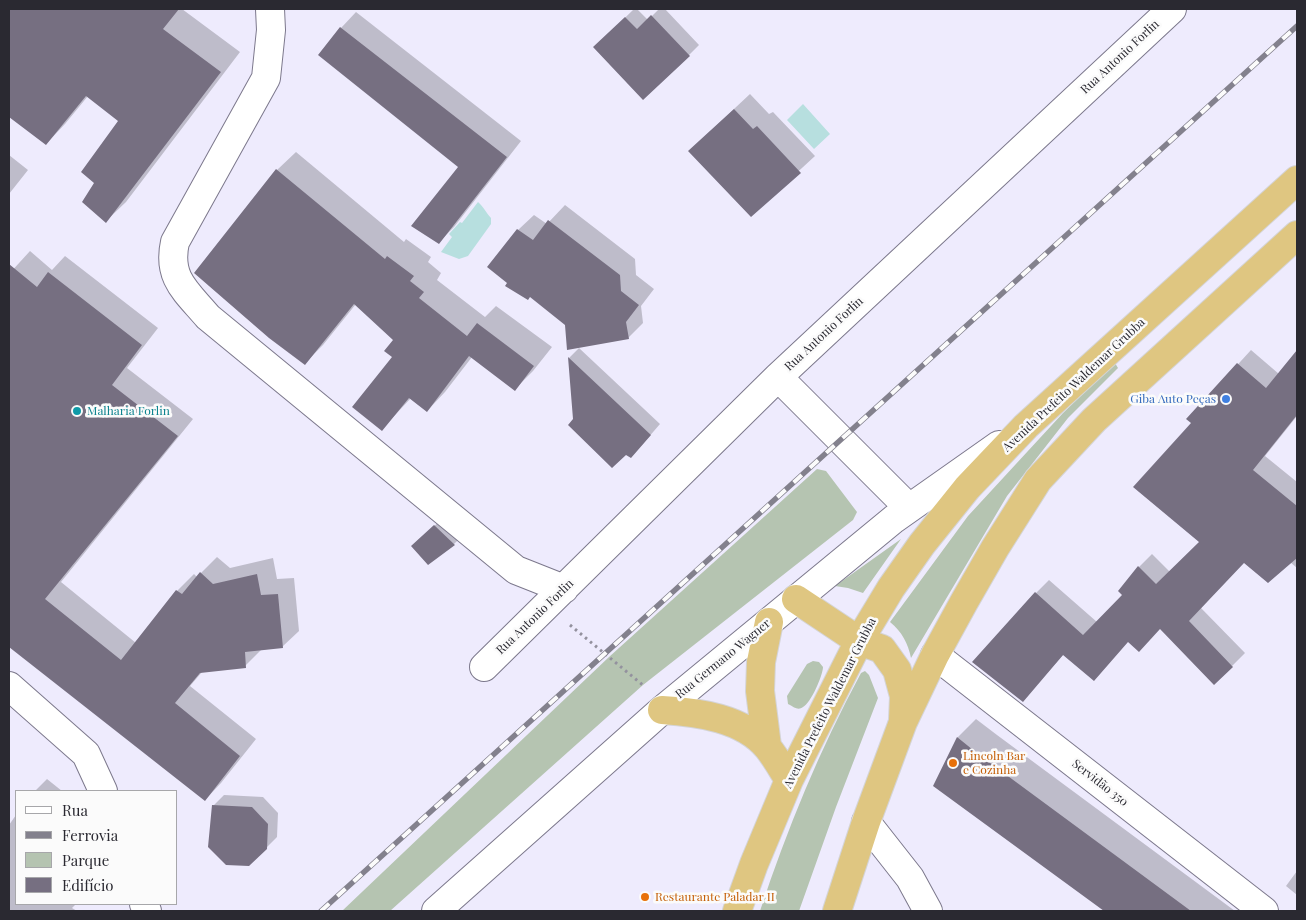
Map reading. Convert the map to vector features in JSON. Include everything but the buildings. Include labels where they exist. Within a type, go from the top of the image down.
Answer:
[{"type":"highway","name":"Avenida Prefeito Waldemar Grubba","points":[[738,911],[754,864],[789,780],[859,641],[890,588],[922,544],[967,488],[1026,426],[1297,180]]},
{"type":"highway","points":[[837,911],[866,822],[903,722],[935,655],[995,548],[1038,480],[1094,420],[1297,235]]},
{"type":"highway","points":[[796,599],[859,641],[882,649],[897,670],[904,696],[903,722]]},
{"type":"highway","points":[[767,746],[760,691],[761,662],[769,622]]},
{"type":"highway","points":[[659,712],[692,712],[721,719],[748,732],[767,746],[789,780]]},
{"type":"street","points":[[270,9],[271,30],[266,78],[175,242],[172,257],[178,281],[208,317],[516,570],[556,597]]},
{"type":"street","name":"Rua Antonio Forlin","points":[[484,667],[778,377],[1172,9]]},
{"type":"street","points":[[778,377],[909,508]]},
{"type":"street","name":"Rua Germano Wagner","points":[[436,911],[659,712],[796,599],[909,508],[1026,426]]},
{"type":"street","name":"Servidão 350","points":[[935,655],[1264,911]]},
{"type":"street","points":[[9,686],[86,754],[103,790]]},
{"type":"street","points":[[866,822],[910,878],[928,911]]},
{"type":"path","points":[[556,597],[643,685],[659,712]]},
{"type":"green space","points":[[1115,363],[1118,368],[1068,418],[1007,496],[911,658],[904,638],[890,622],[968,516],[1063,413]]},
{"type":"green space","points":[[817,469],[826,471],[857,512],[853,520],[643,685],[390,911],[342,911],[609,657]]},
{"type":"green space","points":[[901,539],[863,593],[835,586]]},
{"type":"green space","points":[[813,661],[819,662],[823,667],[821,676],[813,695],[799,709],[788,704],[787,696],[807,664]]},
{"type":"green space","points":[[865,671],[869,675],[878,698],[799,911],[760,911],[781,850],[818,760],[861,673]]},
{"type":"shaded area","points":[[803,104],[830,134],[814,149],[787,120]]},
{"type":"shaded area","points":[[478,202],[491,218],[491,224],[468,256],[459,259],[441,252],[452,237],[449,234],[460,222],[462,223]]},
{"type":"railway","points":[[321,911],[1297,26]]},
{"type":"place","name":"Giba Auto Peças","points":[[1226,399]]},
{"type":"place","name":"Malharia Forlin","points":[[77,411]]},
{"type":"place","name":"Lincoln Bar e Cozinha","points":[[953,763]]},
{"type":"place","name":"Restaurante Paladar II","points":[[645,897]]}]
